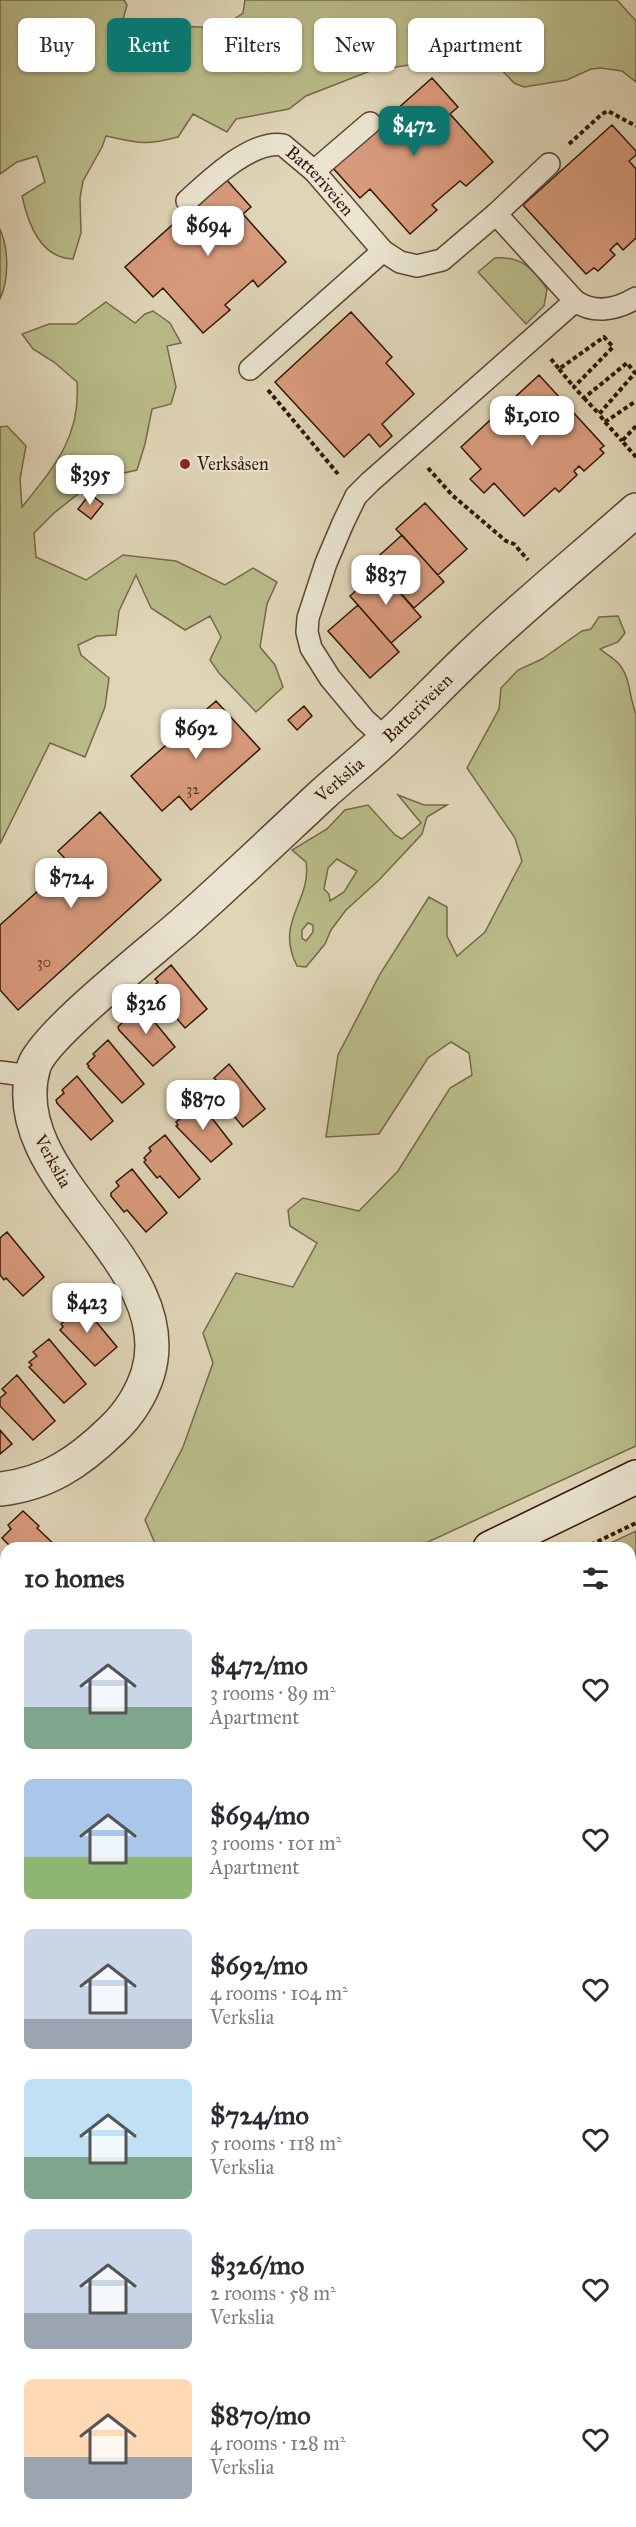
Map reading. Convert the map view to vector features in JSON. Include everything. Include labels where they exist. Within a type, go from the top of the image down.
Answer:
[{"type":"street","name":"Batteriveien","points":[[386,739],[477,650],[636,510]]},
{"type":"street","name":"Verkslia","points":[[0,1489],[48,1478],[90,1452],[121,1421],[139,1396],[153,1354],[150,1324],[137,1289],[70,1192],[39,1140],[30,1112],[29,1099],[16,1074],[36,1061],[71,1022],[386,739]]},
{"type":"street","points":[[502,1542],[636,1477]]},
{"type":"lane","points":[[314,171],[370,123]]},
{"type":"lane","name":"Batteriveien","points":[[187,201],[228,164],[276,144],[290,148],[314,171],[383,251],[400,262],[417,266],[442,260],[496,214],[549,164]]},
{"type":"lane","points":[[496,214],[575,301],[586,309],[600,310],[622,305],[636,298]]},
{"type":"lane","points":[[250,369],[383,251]]},
{"type":"lane","name":"Batteriveien","points":[[386,739],[365,720],[330,678],[311,648],[307,632],[308,618],[327,563],[356,496],[575,301]]},
{"type":"path","points":[[549,164],[608,111],[636,126]]},
{"type":"path","points":[[559,369],[604,337],[613,347],[573,387]]},
{"type":"path","points":[[532,339],[636,457]]},
{"type":"path","points":[[584,398],[627,363],[635,373],[598,414]]},
{"type":"path","points":[[250,369],[356,496]]},
{"type":"path","points":[[605,422],[636,401]]},
{"type":"path","points":[[622,441],[636,426]]},
{"type":"path","points":[[409,448],[452,495],[506,541],[514,544],[530,563]]},
{"type":"path","points":[[596,1542],[636,1522]]},
{"type":"green space","points":[[0,0],[124,0],[127,5],[123,18],[107,18],[107,72],[191,72],[191,27],[203,27],[203,72],[302,72],[302,18],[236,18],[243,13],[245,0],[617,0],[636,21],[636,82],[622,71],[601,68],[591,69],[567,80],[524,87],[514,83],[504,72],[544,72],[544,18],[408,18],[408,65],[396,67],[396,18],[314,18],[314,72],[367,72],[306,96],[289,109],[236,119],[227,132],[193,114],[178,137],[157,142],[141,142],[106,136],[83,181],[80,198],[81,233],[73,259],[52,253],[44,246],[32,228],[28,217],[22,196],[45,182],[37,156],[17,162],[0,174]]},
{"type":"green space","points":[[0,229],[7,264],[0,299]]},
{"type":"green space","points":[[495,258],[512,259],[526,265],[547,289],[544,306],[526,324],[478,272]]},
{"type":"green space","points":[[106,302],[135,323],[145,314],[153,311],[170,323],[181,343],[167,346],[176,387],[171,404],[152,409],[137,470],[97,479],[54,513],[34,533],[36,557],[86,580],[123,555],[176,561],[225,585],[253,568],[277,582],[267,604],[260,647],[275,665],[283,687],[256,712],[219,673],[210,660],[221,637],[210,616],[185,630],[151,608],[136,575],[119,611],[116,635],[97,636],[78,645],[81,655],[109,678],[105,707],[85,757],[50,743],[0,844],[0,427],[7,426],[26,446],[20,479],[22,507],[55,464],[70,434],[75,419],[77,382],[54,362],[33,349],[22,334],[49,324],[76,324]]},
{"type":"green space","points":[[618,616],[625,633],[618,642],[600,649],[615,660],[623,670],[636,714],[636,1446],[428,1542],[154,1542],[145,1520],[183,1447],[213,1363],[203,1333],[236,1273],[293,1287],[317,1243],[290,1226],[288,1210],[303,1198],[359,1211],[398,1171],[450,1088],[472,1075],[469,1053],[451,1042],[428,1058],[379,1134],[326,1137],[338,1055],[380,974],[429,897],[447,907],[447,936],[457,956],[485,932],[522,861],[515,838],[467,768],[499,709],[501,688],[518,670],[542,659],[582,631],[591,629],[599,617]]},
{"type":"green space","points":[[398,795],[424,805],[447,805],[427,817],[422,834],[379,880],[346,910],[331,930],[325,944],[306,967],[297,966],[291,950],[291,924],[304,889],[306,862],[292,850],[327,829],[345,810],[368,805],[395,835],[402,839],[421,823]],"holes":[[[337,859],[357,871],[344,892],[330,901],[329,894],[324,889],[328,868]],[[308,923],[313,925],[313,932],[306,941],[302,938],[302,930]]]},
{"type":"green space","points":[[636,1531],[636,1542],[613,1542]]},
{"type":"building","points":[[432,78],[458,107],[450,114],[493,162],[466,186],[460,181],[432,205],[437,210],[410,234],[370,189],[360,198],[332,167]]},
{"type":"building","points":[[612,125],[636,151],[636,155],[629,161],[636,169],[636,238],[623,250],[617,243],[610,250],[615,255],[598,271],[594,268],[586,274],[523,205]]},
{"type":"building","points":[[225,178],[251,207],[243,214],[286,262],[258,287],[253,280],[225,305],[230,310],[203,333],[163,288],[153,297],[125,267]]},
{"type":"building","points":[[351,312],[392,357],[386,363],[414,394],[382,424],[392,436],[380,447],[369,434],[344,457],[275,382]]},
{"type":"building","points":[[539,375],[604,446],[600,449],[604,453],[584,471],[579,466],[574,471],[577,475],[559,492],[555,488],[524,516],[494,483],[484,493],[470,479],[481,469],[461,447]]},
{"type":"building","points":[[90,494],[103,504],[91,519],[78,509]]},
{"type":"building","points":[[425,503],[467,549],[438,575],[396,529]]},
{"type":"building","points":[[402,535],[444,582],[414,608],[372,562]]},
{"type":"building","points":[[380,570],[421,617],[391,643],[350,596]]},
{"type":"building","points":[[358,605],[399,652],[370,678],[328,631]]},
{"type":"building","points":[[216,701],[260,749],[191,810],[179,796],[162,811],[131,776]]},
{"type":"building","points":[[304,706],[312,716],[297,730],[288,720]]},
{"type":"building","points":[[100,812],[161,880],[18,1010],[0,990],[0,925],[69,863],[58,851]]},
{"type":"building","points":[[171,965],[207,1009],[185,1028],[166,1006],[164,1008],[150,993],[150,989],[158,982],[155,979]]},
{"type":"building","points":[[139,1003],[175,1047],[153,1066],[118,1027],[126,1019],[123,1016]]},
{"type":"building","points":[[108,1040],[144,1084],[122,1103],[87,1064],[95,1056],[93,1054]]},
{"type":"building","points":[[229,1064],[265,1109],[243,1127],[225,1105],[223,1107],[209,1092],[211,1090],[208,1088],[217,1081],[214,1078]]},
{"type":"building","points":[[77,1076],[113,1121],[91,1140],[56,1100],[64,1093],[62,1090]]},
{"type":"building","points":[[197,1099],[232,1144],[211,1162],[176,1126],[178,1125],[176,1122],[184,1116],[181,1112]]},
{"type":"building","points":[[165,1135],[200,1179],[179,1198],[160,1176],[157,1178],[144,1162],[146,1160],[144,1158],[151,1151],[149,1148]]},
{"type":"building","points":[[132,1169],[167,1213],[146,1232],[127,1210],[124,1212],[111,1196],[111,1193],[119,1186],[116,1182]]},
{"type":"building","points":[[7,1232],[44,1277],[23,1296],[6,1278],[4,1280],[0,1275],[0,1238]]},
{"type":"building","points":[[79,1301],[117,1347],[95,1366],[60,1330],[63,1327],[61,1324],[67,1319],[64,1315]]},
{"type":"building","points":[[49,1339],[86,1384],[64,1403],[29,1367],[32,1365],[29,1362],[37,1356],[33,1352]]},
{"type":"building","points":[[17,1375],[55,1421],[33,1440],[0,1406],[0,1398],[6,1393],[2,1389]]},
{"type":"building","points":[[0,1430],[12,1444],[0,1454]]},
{"type":"building","points":[[23,1511],[52,1542],[6,1542],[2,1538],[11,1529],[8,1525]]},
{"type":"place","name":"Verksåsen","points":[[185,464]]}]
